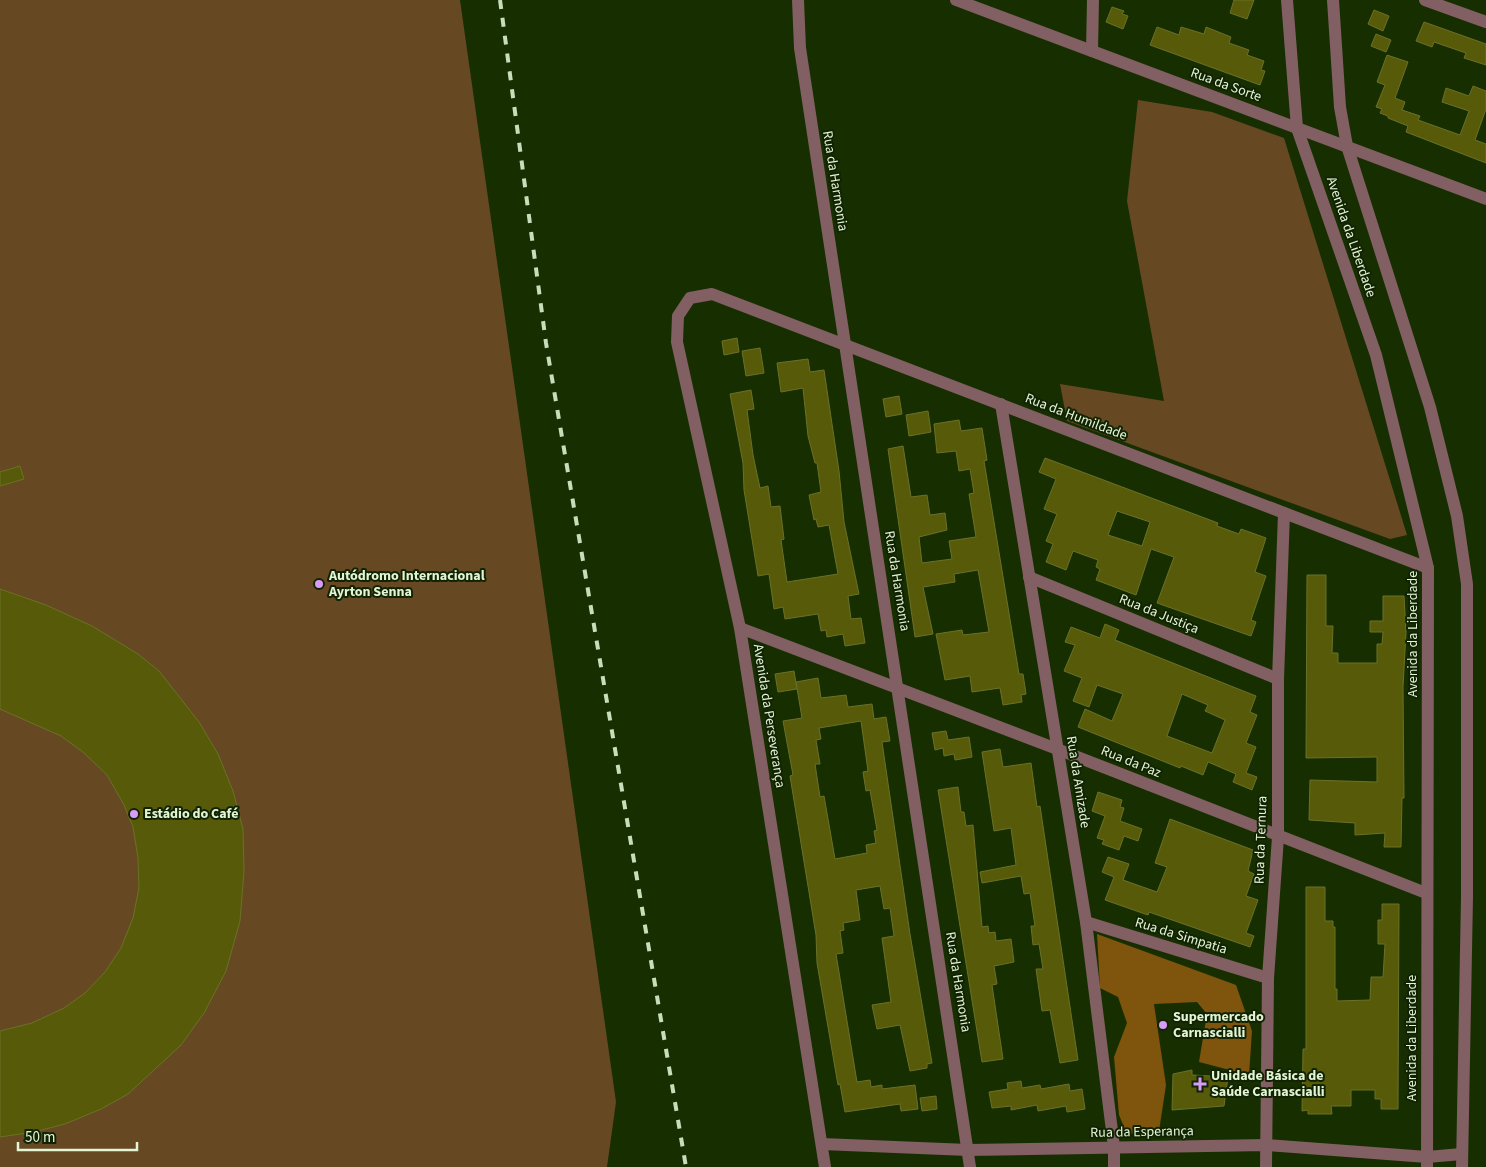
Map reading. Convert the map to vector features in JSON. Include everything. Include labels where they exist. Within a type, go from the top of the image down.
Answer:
[{"type":"street","name":"Rua da Harmonia","points":[[798,0],[800,48],[844,343],[899,688],[970,1167]]},
{"type":"street","name":"Rua da Sorte","points":[[956,0],[1486,199]]},
{"type":"street","points":[[1092,51],[1093,0]]},
{"type":"street","name":"Avenida da Liberdade","points":[[1286,0],[1297,128],[1376,355],[1428,568],[1427,1162]]},
{"type":"street","name":"Avenida da Liberdade","points":[[1333,0],[1340,107],[1347,146],[1430,407],[1457,516],[1467,584],[1467,897],[1462,1161]]},
{"type":"street","points":[[1425,0],[1486,22]]},
{"type":"street","name":"Rua da Humildade","points":[[712,294],[1428,568]]},
{"type":"street","name":"Avenida da Perseverança","points":[[712,294],[690,298],[678,316],[677,342],[740,628],[822,1144],[824,1167]]},
{"type":"street","name":"Rua da Amizade","points":[[1001,404],[1086,922],[1114,1147],[1114,1167]]},
{"type":"street","name":"Rua da Ternura","points":[[1266,1167],[1268,978],[1278,836],[1278,679],[1284,513]]},
{"type":"street","name":"Rua da Justiça","points":[[1029,577],[1278,679]]},
{"type":"street","name":"Rua da Paz","points":[[740,628],[1426,893]]},
{"type":"street","name":"Rua da Simpatia","points":[[1086,922],[1268,978]]},
{"type":"street","name":"Rua da Esperança","points":[[822,1144],[968,1150],[1266,1145],[1427,1162],[1462,1161]]},
{"type":"shaded area","name":"Autódromo Internacional Ayrton Senna","points":[[0,0],[460,0],[616,1102],[607,1167],[0,1167]]},
{"type":"shaded area","points":[[1138,100],[1212,112],[1284,138],[1407,535],[1390,539],[1067,421],[1060,384],[1164,401],[1127,201]]},
{"type":"shaded area","points":[[1097,934],[1236,985],[1252,1031],[1249,1075],[1199,1062],[1207,1014],[1197,1002],[1154,1004],[1166,1085],[1159,1131],[1127,1134],[1119,1115],[1114,1057],[1127,1023],[1118,997],[1100,988]]},
{"type":"building","points":[[1234,0],[1254,0],[1247,19],[1230,13]]},
{"type":"building","points":[[1112,7],[1124,11],[1122,14],[1128,16],[1123,29],[1106,22]]},
{"type":"building","points":[[1374,10],[1389,16],[1383,31],[1368,24]]},
{"type":"building","points":[[1424,22],[1486,44],[1486,65],[1464,58],[1466,53],[1434,42],[1432,47],[1416,41]]},
{"type":"building","points":[[1157,27],[1179,35],[1181,27],[1204,34],[1206,27],[1231,37],[1229,43],[1249,50],[1247,55],[1264,61],[1261,70],[1265,71],[1260,85],[1150,45]]},
{"type":"building","points":[[1376,34],[1391,40],[1386,52],[1371,46]]},
{"type":"building","points":[[1387,55],[1408,62],[1395,98],[1405,102],[1402,110],[1420,116],[1418,120],[1460,135],[1469,111],[1442,102],[1446,88],[1469,96],[1473,86],[1486,91],[1486,109],[1475,140],[1486,144],[1486,163],[1406,132],[1408,126],[1380,113],[1382,109],[1376,107],[1385,85],[1377,82]]},
{"type":"building","points":[[737,338],[739,352],[724,355],[722,341]]},
{"type":"building","points":[[760,348],[764,373],[746,376],[742,351]]},
{"type":"building","points":[[808,359],[810,372],[824,370],[839,471],[844,522],[859,594],[848,596],[851,619],[861,618],[865,643],[845,646],[843,634],[827,637],[826,630],[821,631],[818,614],[785,619],[783,607],[774,609],[769,574],[758,576],[744,490],[743,463],[730,394],[751,390],[754,409],[747,410],[753,455],[760,488],[768,486],[771,507],[780,506],[784,539],[781,540],[787,582],[838,574],[829,525],[818,527],[816,519],[814,520],[809,495],[821,492],[817,463],[815,463],[808,436],[803,388],[781,392],[777,363]]},
{"type":"building","points":[[899,396],[902,414],[886,417],[883,399]]},
{"type":"building","points":[[928,411],[931,432],[909,436],[906,415]]},
{"type":"building","points":[[959,420],[961,431],[982,428],[987,460],[984,461],[1019,674],[1023,674],[1026,694],[1021,695],[1022,702],[1003,705],[1000,688],[972,692],[970,676],[945,680],[936,634],[962,630],[963,635],[989,632],[978,570],[954,574],[955,582],[923,587],[933,634],[915,637],[888,449],[903,446],[911,497],[927,495],[930,515],[945,513],[947,530],[919,537],[922,563],[952,559],[949,541],[976,537],[969,494],[974,493],[970,469],[959,471],[956,451],[937,453],[934,424]]},
{"type":"building","points":[[1045,458],[1218,523],[1217,526],[1239,534],[1241,529],[1266,538],[1255,572],[1266,576],[1251,620],[1256,622],[1251,636],[1157,603],[1174,557],[1151,549],[1136,595],[1096,580],[1100,569],[1096,567],[1098,560],[1073,551],[1066,570],[1046,562],[1053,544],[1046,541],[1057,514],[1044,509],[1056,479],[1039,472]],"holes":[[[1117,511],[1150,522],[1142,546],[1108,535]]]},
{"type":"building","points":[[20,466],[24,479],[0,486],[0,472]]},
{"type":"building","points":[[1307,575],[1326,575],[1326,626],[1333,626],[1332,653],[1338,653],[1338,663],[1377,663],[1377,644],[1382,644],[1383,632],[1370,632],[1370,621],[1383,621],[1383,596],[1404,596],[1406,632],[1403,687],[1404,798],[1402,798],[1401,847],[1384,847],[1385,833],[1355,835],[1355,823],[1309,820],[1310,780],[1377,782],[1377,757],[1306,758]]},
{"type":"building","points":[[0,589],[46,605],[92,626],[138,654],[159,671],[199,722],[218,754],[233,791],[243,829],[244,871],[240,921],[226,971],[204,1013],[181,1045],[128,1094],[101,1109],[65,1124],[34,1132],[0,1137],[0,1031],[32,1023],[64,1008],[85,993],[105,972],[121,948],[133,918],[139,888],[138,858],[133,827],[124,805],[107,775],[83,752],[61,736],[0,709]]},
{"type":"building","points":[[1105,624],[1119,630],[1115,640],[1256,696],[1250,712],[1257,715],[1246,743],[1256,747],[1246,773],[1257,777],[1252,790],[1233,782],[1236,774],[1208,762],[1203,775],[1181,766],[1180,768],[1078,727],[1085,709],[1112,721],[1123,694],[1097,685],[1089,707],[1073,701],[1082,678],[1064,671],[1075,645],[1065,642],[1071,627],[1100,638]],"holes":[[[1182,694],[1208,705],[1205,711],[1225,720],[1212,753],[1167,736]]]},
{"type":"building","points":[[794,671],[797,689],[778,692],[775,674]]},
{"type":"building","points":[[818,678],[821,698],[846,695],[848,707],[872,704],[874,719],[886,717],[890,741],[882,742],[910,934],[932,1063],[927,1064],[927,1068],[910,1071],[900,1025],[877,1029],[872,1005],[891,1002],[882,938],[894,936],[890,908],[884,909],[880,886],[856,890],[860,920],[843,923],[844,930],[840,931],[843,953],[836,954],[857,1082],[870,1080],[871,1087],[882,1085],[882,1089],[915,1085],[918,1109],[901,1111],[900,1104],[845,1112],[840,1084],[838,1085],[817,963],[816,935],[790,776],[793,775],[783,721],[802,718],[796,682]],"holes":[[[861,721],[868,771],[863,772],[866,791],[870,790],[877,830],[874,831],[876,843],[866,845],[867,853],[835,859],[824,796],[820,797],[815,764],[820,764],[816,740],[821,739],[819,728]]]},
{"type":"building","points":[[946,731],[948,740],[969,737],[972,757],[955,760],[954,754],[944,756],[943,748],[935,750],[932,733]]},
{"type":"building","points":[[1000,749],[1003,767],[1031,763],[1037,807],[1040,806],[1078,1060],[1060,1063],[1050,1010],[1042,1011],[1036,969],[1043,969],[1039,944],[1033,945],[1031,926],[1035,926],[1030,893],[1024,894],[1021,876],[982,883],[980,872],[1016,865],[1011,828],[994,831],[982,752]]},
{"type":"building","points":[[958,787],[961,812],[964,812],[966,826],[973,825],[982,927],[988,926],[989,933],[995,932],[996,941],[1011,939],[1014,962],[994,966],[997,984],[992,985],[1003,1059],[982,1062],[938,790]]},
{"type":"building","points":[[1098,792],[1122,800],[1120,807],[1124,808],[1120,821],[1142,829],[1138,841],[1124,836],[1119,850],[1102,844],[1104,840],[1097,838],[1105,816],[1092,811]]},
{"type":"building","points":[[1170,819],[1253,850],[1248,871],[1254,874],[1246,896],[1258,900],[1246,933],[1254,936],[1250,947],[1149,912],[1148,915],[1105,900],[1114,877],[1102,872],[1108,857],[1129,864],[1123,880],[1157,892],[1167,867],[1155,863]]},
{"type":"building","points":[[1306,887],[1325,887],[1325,921],[1333,921],[1333,927],[1335,927],[1335,989],[1337,989],[1337,1001],[1370,1000],[1371,977],[1383,977],[1385,944],[1378,944],[1378,920],[1382,920],[1382,904],[1399,904],[1398,1109],[1381,1109],[1381,1099],[1375,1099],[1375,1090],[1351,1090],[1351,1106],[1331,1106],[1332,1114],[1308,1114],[1308,1110],[1302,1111],[1303,1049],[1306,1049]]},
{"type":"building","name":"Unidade Básica de Saúde Carnascialli","points":[[1192,1070],[1192,1075],[1228,1077],[1224,1106],[1172,1110],[1173,1074]]},
{"type":"building","points":[[1021,1081],[1022,1088],[1040,1085],[1041,1089],[1069,1084],[1070,1091],[1082,1089],[1085,1109],[1067,1112],[1066,1106],[1038,1111],[1037,1105],[1011,1110],[1011,1106],[992,1108],[989,1092],[1008,1089],[1007,1083]]},
{"type":"building","points":[[936,1096],[937,1109],[922,1111],[920,1098]]},
{"type":"railway","points":[[500,0],[546,343],[686,1167]]},
{"type":"place","name":"Autódromo Internacional Ayrton Senna","points":[[319,584]]},
{"type":"place","name":"Estádio do Café","points":[[134,814]]},
{"type":"place","name":"Supermercado Carnascialli","points":[[1163,1025]]},
{"type":"place","name":"Unidade Básica de Saúde Carnascialli","points":[[1200,1084]]}]
